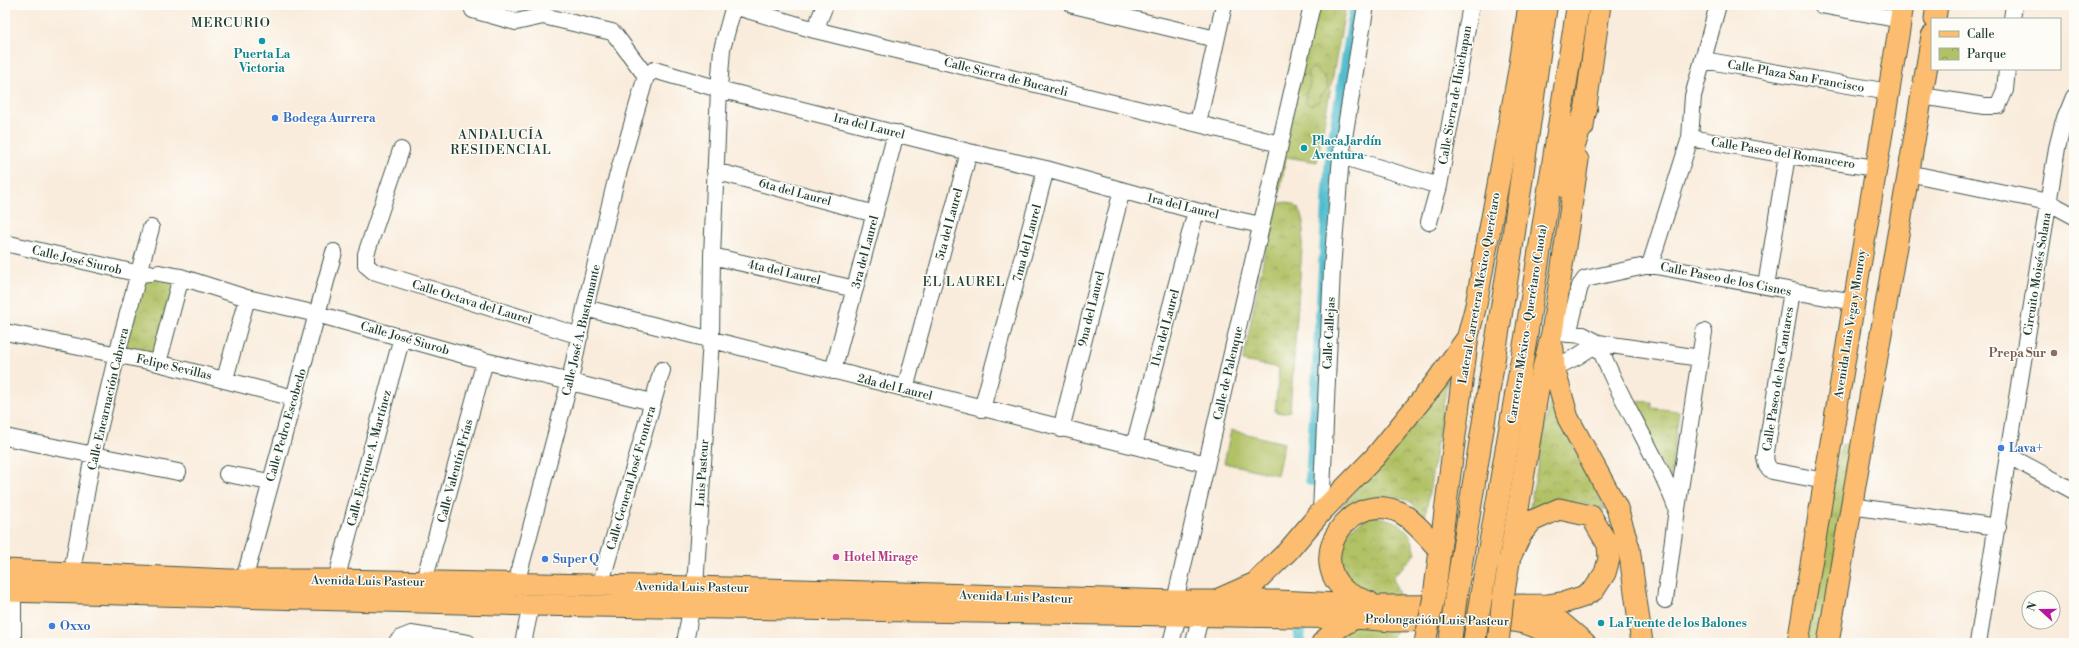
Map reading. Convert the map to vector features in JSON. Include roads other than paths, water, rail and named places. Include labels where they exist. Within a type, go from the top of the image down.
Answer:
[{"type":"highway","points":[[1450,643],[1456,595],[1514,232],[1546,5]]},
{"type":"highway","name":"Carretera México - Querétaro (Cuota)","points":[[1474,643],[1480,597],[1526,337],[1578,5]]},
{"type":"highway","points":[[1526,337],[1550,257],[1566,170],[1586,109]]},
{"type":"main road","name":"Lateral Carretera México Querétaro","points":[[1425,643],[1434,596],[1468,336],[1476,305],[1519,70],[1529,5]]},
{"type":"main road","points":[[1600,5],[1586,109],[1560,334],[1554,368],[1568,418],[1619,515],[1629,548],[1642,643]]},
{"type":"main road","points":[[1935,18],[1937,5]]},
{"type":"main road","name":"Avenida Luis Vega y Monroy","points":[[1798,643],[1902,12]]},
{"type":"main road","points":[[1828,643],[1931,42]]},
{"type":"main road","points":[[1866,226],[1898,230]]},
{"type":"main road","points":[[1498,643],[1507,564],[1539,384],[1560,334]]},
{"type":"main road","points":[[1217,600],[1254,583],[1270,570],[1321,512],[1374,457],[1435,383],[1468,336]]},
{"type":"main road","points":[[1832,436],[1862,440]]},
{"type":"main road","points":[[1379,606],[1354,596],[1343,589],[1336,579],[1331,566],[1331,552],[1334,538],[1346,521],[1364,510],[1376,507],[1388,509],[1401,513],[1412,521],[1439,549]]},
{"type":"main road","points":[[1507,564],[1521,534],[1532,521],[1559,509],[1591,516],[1603,534],[1608,545],[1609,560],[1605,573],[1594,590],[1582,597],[1566,602],[1528,605]]},
{"type":"main road","name":"Avenida Luis Pasteur","points":[[5,570],[72,572],[170,586]]},
{"type":"main road","name":"Avenida Luis Pasteur","points":[[247,589],[336,580],[695,587],[1176,608],[1200,617],[1355,618]]},
{"type":"main road","name":"Avenida Luis Pasteur","points":[[9,591],[170,586],[247,589],[347,599],[531,605],[1176,608],[1217,600],[1278,600],[1379,606]]},
{"type":"main road","name":"Prolongación Luis Pasteur","points":[[1379,606],[1528,605],[1558,620],[1585,643]]},
{"type":"main road","points":[[1322,643],[1338,628],[1355,618]]},
{"type":"main road","name":"Prolongación Luis Pasteur","points":[[1355,618],[1393,621],[1481,618],[1512,620],[1533,624],[1562,643]]},
{"type":"street","points":[[711,339],[712,256],[718,89],[722,49],[734,5]]},
{"type":"street","name":"Calle Sierra de Bucareli","points":[[734,5],[815,30],[1280,144]]},
{"type":"street","points":[[815,30],[825,5]]},
{"type":"street","points":[[1073,5],[1129,11],[1216,39]]},
{"type":"street","points":[[1198,123],[1224,5]]},
{"type":"street","name":"Calle de Palenque","points":[[1171,643],[1176,608],[1206,464],[1312,5]]},
{"type":"street","name":"Calle Callejas","points":[[1321,512],[1330,297],[1341,156],[1366,5]]},
{"type":"street","name":"Calle Sierra de Huichapan","points":[[1429,222],[1439,186],[1471,5]]},
{"type":"street","points":[[1650,265],[1690,138],[1693,96],[1718,5]]},
{"type":"street","points":[[1821,5],[1902,12]]},
{"type":"street","points":[[2012,18],[2014,5]]},
{"type":"street","points":[[473,10],[516,22],[543,16],[612,32],[646,76]]},
{"type":"street","name":"Calle Plaza San Francisco","points":[[1703,60],[1889,92]]},
{"type":"street","name":"1ra del Laurel","points":[[646,76],[654,70],[718,89],[1046,170],[1196,211],[1261,225]]},
{"type":"street","points":[[1922,96],[1984,106],[1998,106],[2005,90],[2007,70]]},
{"type":"street","name":"Calle José A. Bustamante","points":[[516,584],[570,382],[585,308],[616,184],[646,76]]},
{"type":"street","name":"Circuito Moisés Solana","points":[[1978,643],[1998,527],[2048,202],[2063,124],[2074,97]]},
{"type":"street","name":"3ra del Laurel","points":[[833,371],[896,133]]},
{"type":"street","name":"Calle Paseo del Romancero","points":[[1690,138],[1787,155],[1876,168]]},
{"type":"street","name":"Calle Octava del Laurel","points":[[401,150],[366,254],[366,265],[373,272],[580,336]]},
{"type":"street","name":"5ta del Laurel","points":[[905,389],[969,152]]},
{"type":"street","points":[[1766,286],[1787,155]]},
{"type":"street","points":[[1341,156],[1439,186]]},
{"type":"street","name":"7ma del Laurel","points":[[982,409],[1046,170]]},
{"type":"street","name":"6ta del Laurel","points":[[715,171],[875,214]]},
{"type":"street","points":[[1908,173],[2048,202],[2074,216]]},
{"type":"street","name":"9na del Laurel","points":[[1061,429],[1122,190]]},
{"type":"street","name":"11va del Laurel","points":[[1134,446],[1196,211]]},
{"type":"street","name":"Calle Encarnación Cabrera","points":[[72,572],[93,455],[117,354],[149,273],[151,228]]},
{"type":"street","name":"Calle José Siurob","points":[[5,244],[149,273],[182,277],[247,298],[317,314],[485,361],[652,402]]},
{"type":"street","name":"Calle Pedro Escobedo","points":[[247,589],[270,482],[334,252]]},
{"type":"street","name":"4ta del Laurel","points":[[712,256],[855,289]]},
{"type":"street","name":"Calle Paseo de los Cisnes","points":[[1560,334],[1580,286],[1586,279],[1650,265],[1854,302]]},
{"type":"street","points":[[158,363],[182,277]]},
{"type":"street","name":"Calle Paseo de los Cantares","points":[[1792,291],[1765,458],[1767,466],[1772,471],[1825,480]]},
{"type":"street","points":[[225,379],[247,298]]},
{"type":"street","name":"2da del Laurel","points":[[585,308],[1061,429],[1206,464]]},
{"type":"street","name":"Felipe Sevillas","points":[[5,332],[158,363],[225,379],[294,398]]},
{"type":"street","points":[[1665,600],[1676,509],[1704,332]]},
{"type":"street","points":[[1560,334],[1583,335],[1598,343],[1700,358]]},
{"type":"street","name":"Calle Enrique A. Martínez","points":[[336,580],[402,337]]},
{"type":"street","name":"Luis Pasteur","points":[[685,643],[690,606],[695,587],[711,339]]},
{"type":"street","points":[[1554,368],[1578,356],[1598,343]]},
{"type":"street","points":[[1598,343],[1607,369],[1666,481],[1676,509]]},
{"type":"street","name":"Calle Valentín Frías","points":[[424,581],[485,361]]},
{"type":"street","name":"Calle General José Frontera","points":[[600,586],[662,370]]},
{"type":"street","points":[[5,437],[178,472]]},
{"type":"street","points":[[2009,456],[2074,492]]},
{"type":"street","points":[[227,474],[270,482]]},
{"type":"street","points":[[1851,506],[1998,527]]},
{"type":"street","points":[[9,591],[13,643]]},
{"type":"street","points":[[523,643],[531,605]]},
{"type":"street","points":[[1194,643],[1200,617]]},
{"type":"street","points":[[396,643],[401,638],[411,634],[468,643]]},
{"type":"waterway","points":[[1311,480],[1331,156],[1356,5]]},
{"type":"waterway","points":[[1299,643],[1300,631]]},
{"type":"place","name":"Puerta La Victoria","points":[[262,41]]},
{"type":"place","name":"Bodega Aurrera","points":[[275,118]]},
{"type":"place","name":"Placa Jardín Aventura","points":[[1304,148]]},
{"type":"place","name":"Prepa Sur","points":[[2054,353]]},
{"type":"place","name":"Lava+","points":[[2001,448]]},
{"type":"place","name":"Hotel Mirage","points":[[836,557]]},
{"type":"place","name":"Super Q","points":[[545,559]]},
{"type":"place","name":"La Fuente de los Balones","points":[[1601,623]]},
{"type":"place","name":"Oxxo","points":[[52,626]]},
{"type":"district","name":"MERCURIO","points":[[231,22]]},
{"type":"district","name":"ANDALUCÍA RESIDENCIAL","points":[[501,142]]},
{"type":"district","name":"EL LAUREL","points":[[964,281]]}]
